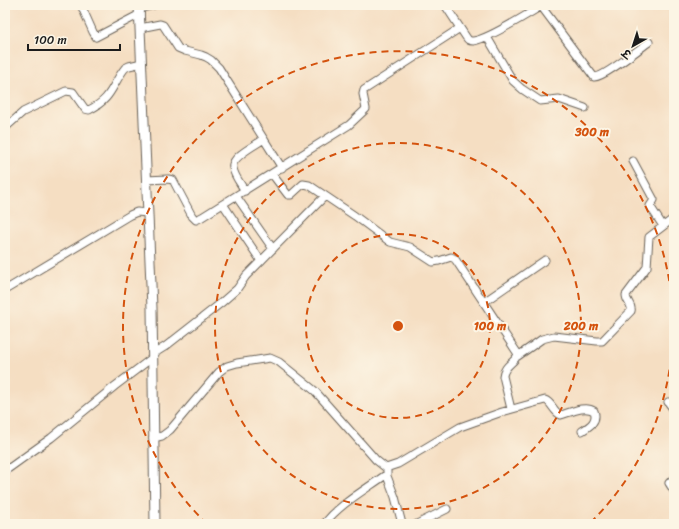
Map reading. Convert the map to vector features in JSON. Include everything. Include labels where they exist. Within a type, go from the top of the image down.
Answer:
[{"type":"main road","points":[[140,9],[152,355],[155,524]]},
{"type":"street","points":[[81,5],[96,37],[140,9],[154,5]]},
{"type":"street","points":[[445,5],[468,40],[472,41],[486,37],[542,6],[594,77],[599,76],[612,68],[649,42]]},
{"type":"street","points":[[140,28],[160,24],[163,25],[178,48],[185,51],[202,54],[211,60],[219,68],[282,168]]},
{"type":"street","points":[[146,180],[173,180],[192,216],[196,220],[346,128],[365,111],[367,107],[363,94],[366,88],[460,28]]},
{"type":"street","points":[[486,37],[513,81],[522,89],[540,101],[559,99],[585,108]]},
{"type":"street","points":[[5,128],[23,112],[39,106],[66,91],[73,92],[85,109],[89,110],[106,98],[114,88],[125,68],[142,63]]},
{"type":"street","points":[[245,191],[233,169],[233,162],[236,158],[264,139]]},
{"type":"street","points":[[633,161],[654,200],[650,206],[663,226]]},
{"type":"street","points":[[272,174],[288,196],[300,186],[306,184],[355,216],[390,242],[410,247],[433,262],[448,257],[454,258],[518,352],[518,356]]},
{"type":"street","points":[[236,196],[273,249]]},
{"type":"street","points":[[5,471],[51,438],[152,355],[162,349],[237,289],[246,276],[325,196]]},
{"type":"street","points":[[223,204],[261,261]]},
{"type":"street","points":[[5,290],[130,215],[137,212],[147,213]]},
{"type":"street","points":[[511,409],[503,376],[503,372],[506,367],[518,356],[548,336],[602,341],[631,311],[626,293],[647,267],[649,237],[674,218]]},
{"type":"street","points":[[484,302],[545,260]]},
{"type":"street","points":[[153,438],[162,436],[170,430],[219,372],[227,366],[270,358],[279,362],[315,391],[376,460],[387,470],[402,524]]},
{"type":"street","points":[[324,524],[338,508],[367,489],[387,470],[460,428],[483,418],[545,400],[549,402],[560,415],[583,409],[592,409],[596,413],[594,422],[582,431]]},
{"type":"street","points":[[668,402],[674,410]]},
{"type":"street","points":[[674,478],[669,483],[674,491]]},
{"type":"street","points":[[417,524],[447,509]]}]
